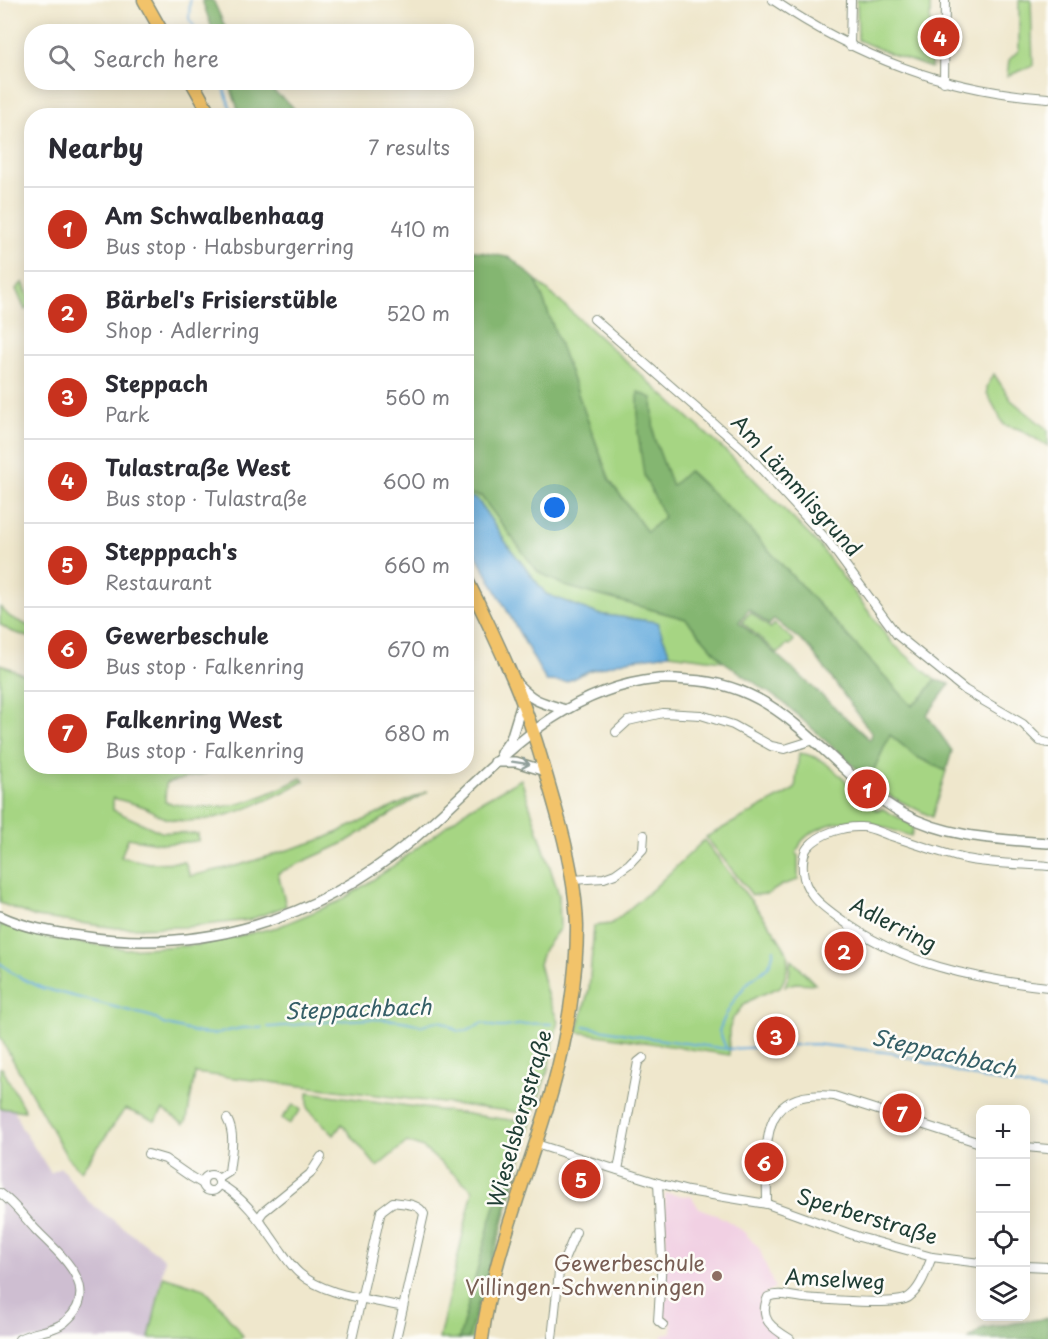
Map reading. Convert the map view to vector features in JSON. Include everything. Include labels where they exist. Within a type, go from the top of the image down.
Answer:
[{"type":"main road","points":[[144,0],[158,24]]},
{"type":"main road","points":[[196,90],[207,108]]},
{"type":"main road","name":"Wieselsbergstraße","points":[[474,595],[514,681],[533,731],[562,831],[572,880],[577,925],[575,966],[564,1040],[554,1085],[492,1286],[482,1339]]},
{"type":"street","points":[[773,0],[850,46],[887,63],[944,82],[999,94],[1048,98]]},
{"type":"street","points":[[850,46],[851,0]]},
{"type":"street","points":[[944,82],[945,0]]},
{"type":"street","name":"Am Lämmlisgrund","points":[[594,319],[742,448],[827,540],[897,635],[965,690],[1023,724],[1040,741],[1048,743]]},
{"type":"street","points":[[0,916],[50,931],[97,939],[142,942],[209,937],[261,924],[313,905],[378,866],[428,826],[495,762],[533,731],[565,710],[598,693],[629,683],[662,678],[704,680],[753,695],[786,716],[867,789],[904,814],[928,825],[966,835],[1048,843]]},
{"type":"street","points":[[514,681],[531,698],[544,705],[553,705],[565,710]]},
{"type":"street","points":[[495,762],[511,739],[522,702]]},
{"type":"street","points":[[616,732],[628,721],[663,714],[701,715],[734,725],[771,746],[785,749],[814,740]]},
{"type":"street","points":[[495,762],[529,764],[545,771]]},
{"type":"street","name":"Adlerring","points":[[1048,866],[968,859],[863,827],[841,829],[821,836],[806,849],[802,867],[804,880],[811,894],[826,909],[851,927],[907,957],[939,968],[991,980],[1048,987]]},
{"type":"street","points":[[572,880],[604,878],[615,874],[629,864],[643,849],[644,835]]},
{"type":"street","points":[[618,1170],[638,1062],[643,1058]]},
{"type":"street","points":[[767,1204],[768,1131],[778,1110],[794,1098],[813,1094],[834,1096],[976,1141]]},
{"type":"street","points":[[148,1154],[165,1159],[203,1184],[205,1188],[215,1191],[218,1181],[229,1172],[232,1139],[231,1127],[227,1119]]},
{"type":"street","name":"Sperberstraße","points":[[536,1144],[688,1191],[767,1204],[859,1237],[932,1257],[976,1262]]},
{"type":"street","points":[[1030,1147],[1048,1149]]},
{"type":"street","points":[[258,1219],[263,1212],[310,1174],[321,1157]]},
{"type":"street","points":[[203,1184],[209,1176],[214,1176],[228,1188],[258,1219],[297,1272],[322,1289],[404,1307]]},
{"type":"street","points":[[658,1183],[662,1252],[658,1320],[663,1326]]},
{"type":"street","points":[[0,1193],[75,1271],[80,1285],[80,1299],[75,1312],[65,1322],[19,1339]]},
{"type":"street","points":[[352,1339],[363,1297],[379,1209],[393,1202],[416,1206],[422,1209],[424,1214],[396,1339]]},
{"type":"street","points":[[552,1339],[559,1272],[576,1232]]},
{"type":"street","name":"Amselweg","points":[[790,1339],[777,1331],[766,1319],[763,1307],[768,1297],[778,1293],[802,1298],[855,1301],[879,1302],[907,1299],[917,1289],[932,1257]]},
{"type":"street","points":[[1030,1266],[1048,1267]]},
{"type":"shaded area","points":[[0,1074],[21,1127],[51,1173],[60,1167],[89,1202],[165,1259],[149,1338],[157,1339],[0,1339]]},
{"type":"shaded area","name":"Gewerbeschule Villingen-Schwenningen","points":[[665,1193],[692,1197],[698,1207],[723,1218],[743,1231],[759,1248],[775,1289],[762,1297],[758,1308],[760,1316],[763,1324],[784,1339],[661,1339],[663,1335],[672,1333],[671,1322],[662,1311],[663,1300],[669,1298],[669,1294],[663,1291],[666,1241]]},
{"type":"green space","points":[[202,0],[213,0],[224,24],[211,24]]},
{"type":"green space","points":[[857,0],[930,0],[931,68],[858,40]]},
{"type":"green space","points":[[1019,0],[1031,0],[1033,66],[1007,76],[1009,60],[1019,50]]},
{"type":"green space","points":[[231,90],[271,90],[293,108],[238,108]]},
{"type":"green space","points":[[474,251],[511,258],[536,280],[610,481],[647,532],[664,517],[644,475],[638,433],[638,392],[652,398],[654,438],[672,486],[688,471],[739,518],[912,706],[935,680],[950,684],[927,715],[952,751],[946,771],[917,757],[890,735],[869,780],[784,703],[723,661],[686,619],[565,586],[537,571],[481,496],[474,495]],"holes":[[[749,609],[769,625],[774,619],[810,648],[872,734],[870,740],[739,622]]]},
{"type":"green space","points":[[536,280],[731,456],[818,544],[892,643],[935,680],[912,706],[739,518],[689,471],[672,486],[654,438],[652,398],[644,475],[664,517],[647,532],[610,481]]},
{"type":"green space","points":[[23,282],[24,308],[16,289]]},
{"type":"green space","points":[[994,374],[1011,400],[1048,430],[1048,446],[1019,429],[1004,425],[987,393],[987,387]]},
{"type":"green space","points":[[474,495],[481,496],[537,571],[565,586],[686,619],[723,661],[670,654],[657,622],[598,614],[546,594],[509,547],[477,499],[474,498]]},
{"type":"green space","points":[[0,607],[10,617],[24,624],[24,636],[10,631],[0,624]]},
{"type":"green space","points":[[750,612],[770,628],[774,624],[794,640],[778,654],[742,622]]},
{"type":"green space","points":[[0,664],[24,675],[24,774],[203,774],[166,783],[165,802],[203,807],[235,805],[267,795],[301,778],[304,781],[256,805],[203,820],[186,821],[166,818],[144,807],[113,798],[113,810],[161,832],[198,834],[198,841],[163,844],[128,838],[121,857],[149,863],[185,862],[190,876],[240,865],[323,839],[428,791],[344,843],[278,873],[286,906],[249,920],[186,927],[117,928],[36,917],[0,903]]},
{"type":"green space","points":[[890,735],[917,757],[946,771],[932,817],[890,796],[869,780]]},
{"type":"green space","points":[[799,753],[822,761],[832,768],[877,810],[883,809],[914,826],[911,836],[858,821],[845,821],[825,826],[806,837],[800,844],[796,854],[798,855],[798,880],[782,885],[768,894],[752,895],[706,837],[795,789]]},
{"type":"green space","points":[[521,779],[559,895],[560,928],[544,949],[539,964],[548,998],[558,1021],[547,1073],[533,1114],[195,1073],[187,1120],[184,1124],[163,1110],[155,1121],[125,1109],[81,1171],[67,1157],[0,1037],[0,924],[44,937],[126,949],[198,945],[278,927],[340,901],[388,870],[471,807]]},
{"type":"green space","points":[[704,840],[772,928],[787,952],[788,966],[780,987],[744,1004],[733,1018],[729,1030],[729,1055],[577,1032],[589,989],[594,926],[611,924],[654,888]]},
{"type":"green space","points":[[791,959],[815,984],[795,983],[785,986]]},
{"type":"green space","points":[[0,1068],[2,1068],[25,1111],[0,1108]]},
{"type":"green space","points":[[308,1092],[531,1121],[472,1339],[439,1339],[473,1190],[423,1148],[407,1142],[377,1167],[342,1124],[334,1135],[308,1109]]},
{"type":"green space","points":[[294,1104],[301,1110],[289,1124],[282,1118]]},
{"type":"green space","points":[[519,1130],[527,1132],[468,1339],[459,1339],[489,1225]]},
{"type":"green space","points":[[163,1276],[204,1289],[243,1336],[240,1339],[149,1338]]},
{"type":"green space","points":[[1048,1318],[1048,1339],[969,1339],[983,1328]]},
{"type":"water","points":[[474,498],[477,499],[509,547],[546,594],[598,614],[657,622],[670,654],[628,660],[588,671],[566,682],[546,681],[474,551]]},
{"type":"waterway","points":[[190,0],[189,19],[192,24]]},
{"type":"waterway","points":[[225,90],[230,108]]},
{"type":"waterway","points":[[726,1048],[719,1031],[724,1019],[742,990],[767,968],[774,949]]},
{"type":"waterway","name":"Steppachbach","points":[[0,963],[15,975],[42,988],[153,1017],[163,1024],[199,1033],[213,1034],[242,1028],[262,1028]]},
{"type":"waterway","name":"Steppachbach","points":[[268,1027],[368,1019],[407,1022],[422,1026],[438,1021],[459,1031],[483,1023],[501,1027],[552,1024]]},
{"type":"waterway","name":"Steppachbach","points":[[584,1026],[727,1049],[814,1044],[893,1053],[971,1076],[1048,1091]]},
{"type":"place","name":"Tulastraße West","points":[[940,37]]},
{"type":"place","name":"Am Schwalbenhaag","points":[[867,789]]},
{"type":"place","name":"Bärbel's Frisierstüble","points":[[844,951]]},
{"type":"place","name":"Steppach","points":[[776,1036]]},
{"type":"place","name":"Falkenring West","points":[[902,1113]]},
{"type":"place","name":"Gewerbeschule","points":[[764,1162]]},
{"type":"place","name":"Stepppach's","points":[[581,1179]]},
{"type":"place","name":"Gewerbeschule Villingen-Schwenningen","points":[[717,1276]]}]
